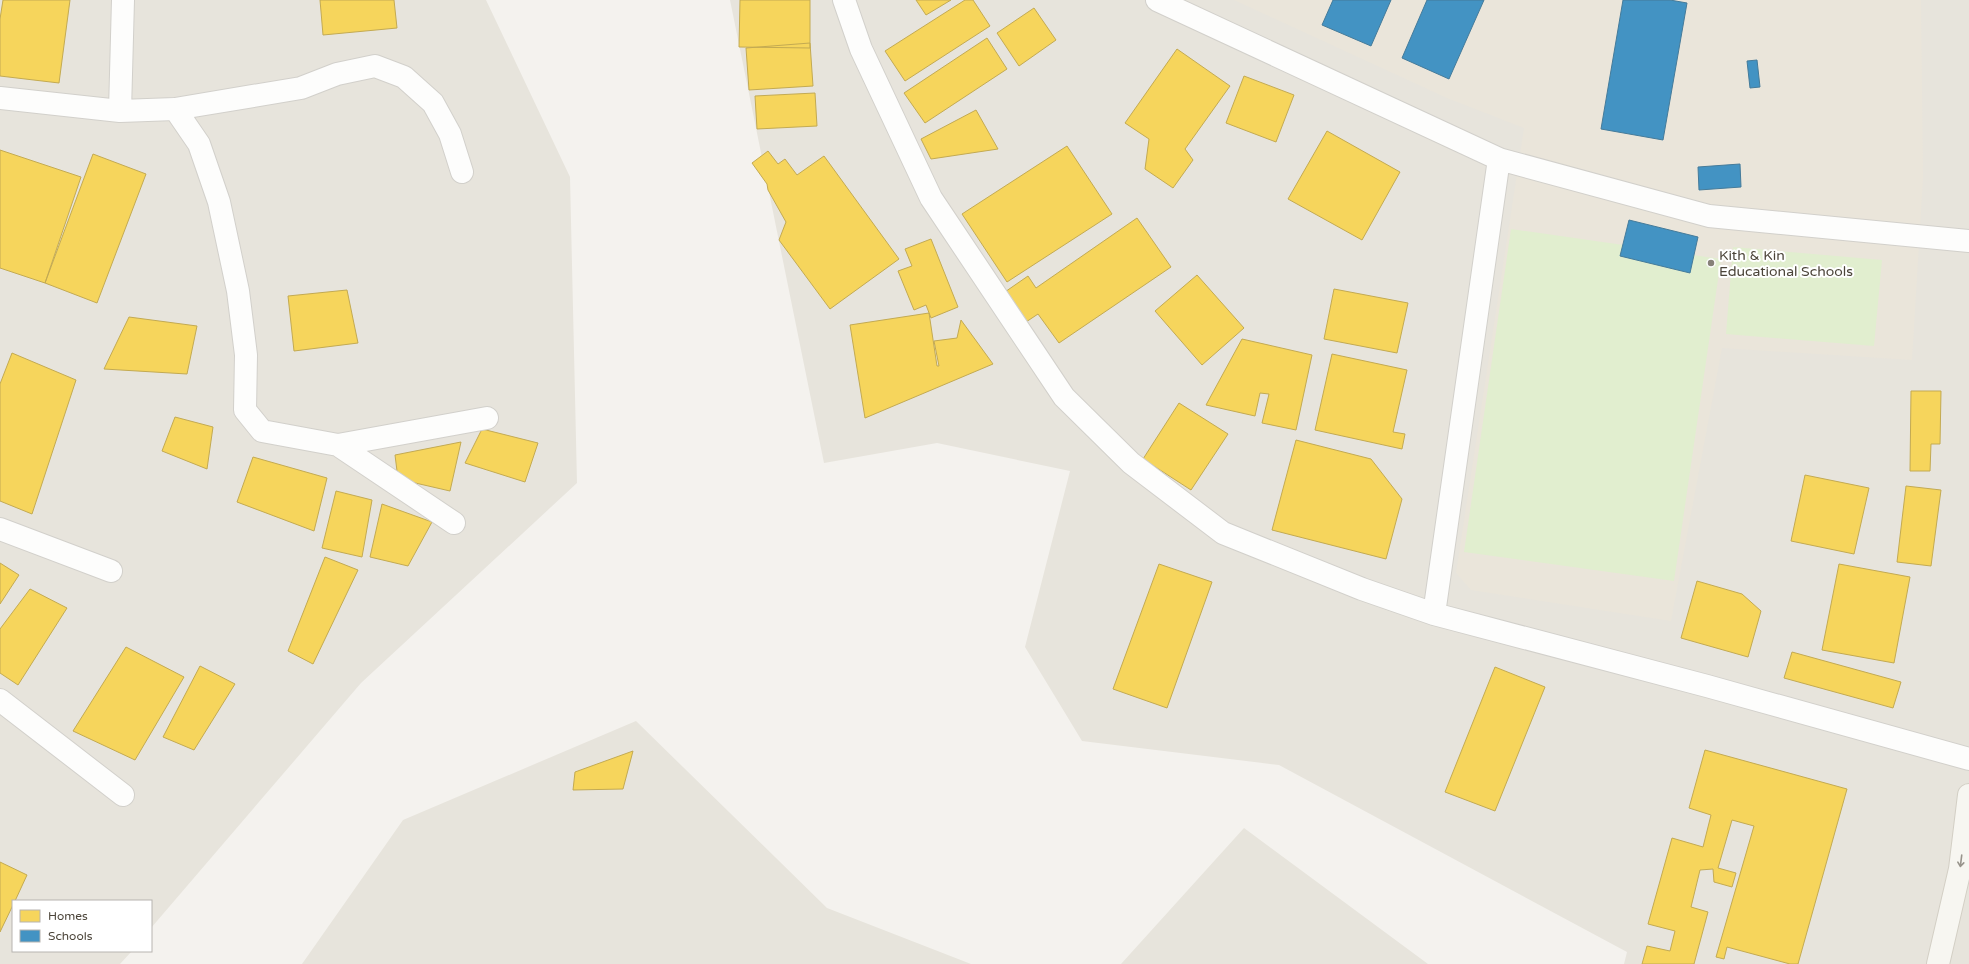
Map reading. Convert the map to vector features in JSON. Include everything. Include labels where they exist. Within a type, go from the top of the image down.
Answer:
[{"type":"main road","points":[[1938,964],[1960,869],[1969,794]]},
{"type":"street","points":[[120,111],[123,0]]},
{"type":"street","points":[[844,0],[861,49],[931,198],[1064,397],[1131,463],[1223,533],[1362,589],[1434,614],[1707,686],[1969,759]]},
{"type":"street","points":[[1157,0],[1499,159],[1709,216],[1969,241]]},
{"type":"street","points":[[0,98],[120,111],[175,109],[301,88],[337,74],[375,66],[404,77],[433,103],[450,134],[462,172]]},
{"type":"street","points":[[175,109],[199,144],[219,202],[238,291],[246,355],[245,410],[262,431],[338,445],[486,418]]},
{"type":"street","points":[[1434,614],[1499,159]]},
{"type":"street","points":[[338,445],[454,523]]},
{"type":"street","points":[[0,528],[111,571]]},
{"type":"street","points":[[0,700],[123,795]]},
{"type":"shaded area","points":[[0,0],[486,0],[570,177],[577,483],[361,683],[152,927],[152,900],[12,900],[12,952],[131,952],[120,964],[0,964]]},
{"type":"shaded area","points":[[730,0],[1969,0],[1969,964],[1624,964],[1627,952],[1279,765],[1082,741],[1025,647],[1070,471],[937,443],[824,463]]},
{"type":"shaded area","name":"Kith & Kin Educational Schools","points":[[1234,0],[1921,0],[1923,178],[1912,360],[1722,348],[1671,621],[1471,590],[1456,573],[1524,128],[1447,98]]},
{"type":"shaded area","points":[[636,721],[827,908],[971,964],[302,964],[403,820]]},
{"type":"shaded area","points":[[1244,828],[1428,964],[1121,964]]},
{"type":"green space","points":[[1511,229],[1721,259],[1674,581],[1464,552]]},
{"type":"green space","points":[[1733,247],[1882,260],[1874,346],[1726,334]]},
{"type":"building: Homes","points":[[3,0],[70,0],[59,83],[0,76],[0,19]]},
{"type":"building: Homes","points":[[320,0],[394,0],[397,28],[323,35]]},
{"type":"building: Homes","points":[[740,0],[810,0],[810,48],[739,47]]},
{"type":"building: Homes","points":[[916,0],[951,0],[926,15]]},
{"type":"building: Homes","points":[[965,0],[973,0],[990,26],[905,81],[885,51]]},
{"type":"building: Homes","points":[[1034,8],[1056,40],[1019,66],[997,33]]},
{"type":"building: Homes","points":[[987,38],[1007,69],[925,123],[904,93]]},
{"type":"building: Homes","points":[[810,43],[813,86],[749,90],[746,48]]},
{"type":"building: Homes","points":[[1177,49],[1230,86],[1185,149],[1193,160],[1173,188],[1145,169],[1149,139],[1125,123]]},
{"type":"building: Homes","points":[[1244,76],[1294,95],[1276,142],[1226,123]]},
{"type":"building: Homes","points":[[815,93],[817,126],[757,129],[755,96]]},
{"type":"building: Homes","points":[[976,110],[998,149],[931,159],[921,139]]},
{"type":"building: Homes","points":[[1327,131],[1400,172],[1362,240],[1288,199]]},
{"type":"building: Homes","points":[[1067,146],[1112,214],[1007,282],[962,214]]},
{"type":"building: Homes","points":[[0,150],[81,177],[45,283],[0,268]]},
{"type":"building: Homes","points":[[768,151],[778,164],[785,159],[797,175],[824,156],[899,259],[830,309],[779,240],[786,222],[768,190],[767,184],[752,163]]},
{"type":"building: Homes","points":[[93,154],[146,174],[97,303],[45,283]]},
{"type":"building: Homes","points":[[1137,218],[1171,267],[1059,343],[1038,314],[1023,324],[1002,294],[1028,276],[1036,288]]},
{"type":"building: Homes","points":[[931,239],[958,307],[931,318],[926,305],[914,310],[898,271],[912,266],[905,249]]},
{"type":"building: Homes","points":[[1197,275],[1244,328],[1202,365],[1155,311]]},
{"type":"building: Homes","points":[[1334,289],[1408,303],[1397,353],[1324,339]]},
{"type":"building: Homes","points":[[347,290],[358,343],[294,351],[288,296]]},
{"type":"building: Homes","points":[[929,313],[937,366],[939,366],[934,341],[957,338],[961,320],[993,364],[865,418],[850,325]]},
{"type":"building: Homes","points":[[129,317],[197,326],[187,374],[104,369]]},
{"type":"building: Homes","points":[[1242,339],[1312,355],[1296,430],[1262,423],[1269,394],[1260,393],[1255,416],[1206,405]]},
{"type":"building: Homes","points":[[12,353],[76,380],[32,514],[0,501],[0,384]]},
{"type":"building: Homes","points":[[1332,354],[1407,370],[1393,432],[1405,434],[1402,449],[1315,430]]},
{"type":"building: Homes","points":[[1911,391],[1941,391],[1940,444],[1931,444],[1930,471],[1910,471]]},
{"type":"building: Homes","points":[[1179,403],[1228,434],[1191,490],[1143,459]]},
{"type":"building: Homes","points":[[175,417],[213,427],[207,469],[162,451]]},
{"type":"building: Homes","points":[[482,429],[538,443],[525,482],[465,463]]},
{"type":"building: Homes","points":[[1296,440],[1371,459],[1402,499],[1386,559],[1272,530]]},
{"type":"building: Homes","points":[[461,442],[450,491],[398,479],[395,455]]},
{"type":"building: Homes","points":[[253,457],[327,478],[314,531],[237,502]]},
{"type":"building: Homes","points":[[1805,475],[1869,488],[1854,554],[1791,541]]},
{"type":"building: Homes","points":[[1906,486],[1941,490],[1931,566],[1897,562]]},
{"type":"building: Homes","points":[[336,491],[372,500],[362,557],[322,548]]},
{"type":"building: Homes","points":[[382,504],[432,522],[408,566],[370,557]]},
{"type":"building: Homes","points":[[325,557],[358,570],[313,664],[288,651]]},
{"type":"building: Homes","points":[[0,563],[19,575],[0,604]]},
{"type":"building: Homes","points":[[1159,564],[1212,582],[1167,708],[1113,689]]},
{"type":"building: Homes","points":[[1839,564],[1910,577],[1894,663],[1822,650]]},
{"type":"building: Homes","points":[[1697,581],[1742,594],[1761,611],[1748,657],[1681,638]]},
{"type":"building: Homes","points":[[30,589],[67,608],[18,685],[0,673],[0,629]]},
{"type":"building: Homes","points":[[126,647],[184,677],[135,760],[73,731]]},
{"type":"building: Homes","points":[[1792,652],[1901,682],[1893,708],[1784,678]]},
{"type":"building: Homes","points":[[200,666],[235,684],[194,750],[163,737]]},
{"type":"building: Homes","points":[[1495,667],[1545,687],[1495,811],[1445,792]]},
{"type":"building: Homes","points":[[1705,750],[1847,789],[1798,964],[1790,964],[1727,947],[1724,959],[1716,957],[1754,826],[1732,820],[1718,868],[1736,873],[1732,887],[1714,882],[1713,869],[1700,870],[1691,907],[1708,912],[1694,964],[1642,964],[1647,946],[1670,951],[1675,931],[1648,924],[1672,838],[1703,847],[1711,815],[1689,808]]},
{"type":"building: Homes","points":[[633,751],[623,789],[573,790],[575,772]]},
{"type":"building: Homes","points":[[0,862],[27,875],[15,900],[12,900],[12,907],[0,932]]},
{"type":"building: Schools","points":[[1333,0],[1391,0],[1371,46],[1322,25]]},
{"type":"building: Schools","points":[[1427,0],[1484,0],[1449,79],[1402,58]]},
{"type":"building: Schools","points":[[1623,0],[1670,0],[1687,3],[1663,140],[1601,129]]},
{"type":"building: Schools","points":[[1757,60],[1760,87],[1750,88],[1747,61]]},
{"type":"building: Schools","points":[[1740,164],[1741,187],[1699,190],[1698,167]]},
{"type":"building: Schools","points":[[1629,220],[1698,237],[1690,273],[1620,256]]},
{"type":"place","name":"Kith & Kin Educational Schools","points":[[1711,263]]}]
